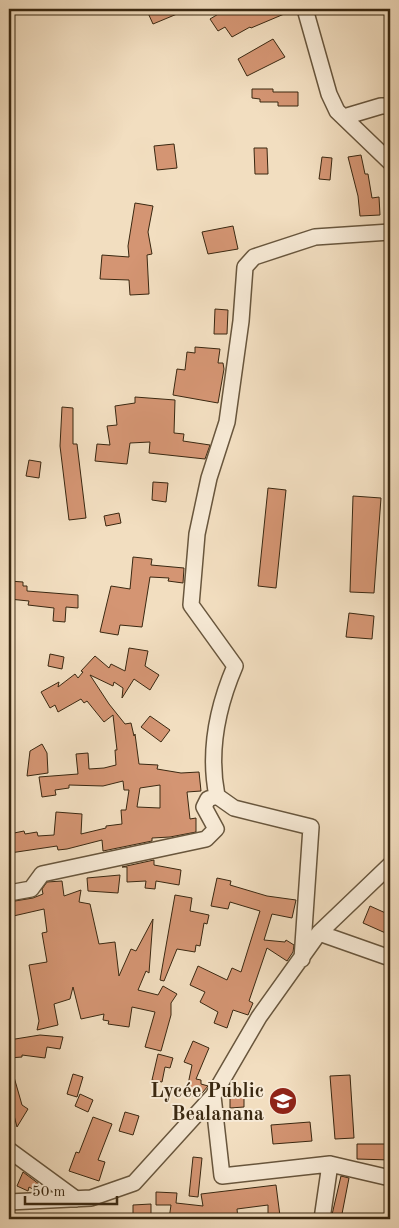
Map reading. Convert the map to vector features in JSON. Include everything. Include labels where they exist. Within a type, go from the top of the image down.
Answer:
[{"type":"street","points":[[306,9],[329,94],[337,111],[390,162]]},
{"type":"street","points":[[344,117],[380,106],[390,106]]},
{"type":"street","points":[[302,959],[311,827],[234,808],[217,796],[212,772],[214,738],[217,720],[235,666],[191,605],[197,534],[209,478],[227,422],[241,321],[245,268],[254,257],[315,237],[390,232]]},
{"type":"street","points":[[9,893],[31,889],[42,874],[206,839],[216,829],[204,807],[208,799],[217,796]]},
{"type":"street","points":[[9,1202],[91,1198],[134,1183],[213,1096],[259,1017],[319,933],[390,865]]},
{"type":"street","points":[[319,933],[390,958]]},
{"type":"street","points":[[213,1096],[222,1176],[330,1164],[390,1178]]},
{"type":"street","points":[[9,1150],[76,1199]]},
{"type":"street","points":[[322,1219],[330,1164]]},
{"type":"building","points":[[158,9],[189,9],[153,24],[148,13]]},
{"type":"building","points":[[217,9],[296,9],[250,27],[232,37],[225,27],[218,31],[210,19],[220,13]]},
{"type":"building","points":[[273,39],[285,57],[247,76],[238,59]]},
{"type":"building","points":[[252,89],[273,89],[273,92],[298,92],[298,106],[278,106],[278,102],[260,102],[260,99],[252,98]]},
{"type":"building","points":[[174,144],[177,168],[157,170],[154,146]]},
{"type":"building","points":[[254,148],[267,148],[268,174],[255,174]]},
{"type":"building","points":[[361,155],[365,174],[368,174],[372,198],[379,197],[380,215],[360,216],[358,196],[348,157]]},
{"type":"building","points":[[322,157],[332,158],[330,180],[319,179]]},
{"type":"building","points":[[135,203],[153,206],[148,232],[152,254],[147,255],[149,294],[130,295],[129,280],[100,279],[102,255],[129,257],[128,246]]},
{"type":"building","points":[[233,226],[238,249],[208,254],[202,232]]},
{"type":"building","points":[[215,309],[228,310],[227,334],[214,334]]},
{"type":"building","points":[[195,347],[220,349],[218,363],[223,363],[224,369],[218,403],[173,395],[177,369],[185,370],[187,352],[195,353]]},
{"type":"building","points":[[135,397],[175,400],[174,433],[184,434],[183,441],[210,445],[205,459],[149,453],[150,442],[130,443],[127,464],[95,461],[97,444],[110,445],[107,426],[117,425],[115,406],[135,403]]},
{"type":"building","points":[[62,407],[73,408],[73,444],[77,444],[86,518],[69,520],[60,446]]},
{"type":"building","points":[[29,460],[41,462],[39,478],[26,476]]},
{"type":"building","points":[[153,482],[168,483],[166,502],[152,500]]},
{"type":"building","points":[[268,488],[286,490],[276,588],[258,586]]},
{"type":"building","points":[[353,496],[381,498],[374,593],[350,592]]},
{"type":"building","points":[[119,513],[121,523],[106,526],[104,516]]},
{"type":"building","points":[[133,557],[152,559],[151,565],[184,568],[183,583],[168,581],[169,578],[150,577],[142,627],[120,625],[118,635],[100,632],[111,586],[130,589]]},
{"type":"building","points":[[9,581],[23,582],[23,586],[27,586],[27,591],[78,595],[78,608],[66,607],[65,622],[53,621],[54,608],[28,605],[29,601],[9,599]]},
{"type":"building","points":[[349,613],[374,616],[372,639],[346,637]]},
{"type":"building","points":[[129,648],[148,651],[145,666],[159,675],[150,690],[134,679],[122,698],[123,688],[114,682],[113,686],[90,675],[125,724],[131,723],[134,736],[135,734],[139,764],[158,765],[157,769],[181,773],[199,772],[201,791],[187,792],[190,819],[196,818],[196,832],[152,838],[152,841],[103,851],[102,840],[67,849],[58,850],[57,846],[10,853],[9,834],[24,831],[25,834],[37,832],[38,836],[54,835],[56,812],[82,814],[81,834],[106,828],[106,826],[122,824],[121,810],[126,810],[129,790],[124,790],[123,781],[103,786],[69,785],[69,788],[55,790],[56,795],[42,797],[39,777],[78,774],[76,754],[88,753],[89,769],[116,765],[115,750],[117,750],[113,715],[104,722],[87,701],[84,703],[81,699],[58,712],[55,705],[50,708],[41,692],[59,682],[58,687],[75,674],[78,678],[83,672],[81,671],[95,656],[109,668],[111,664],[125,671]],"holes":[[[160,785],[160,808],[137,807],[140,788]]]},
{"type":"building","points":[[50,654],[64,657],[62,669],[48,666]]},
{"type":"building","points":[[150,716],[170,730],[161,742],[141,727]]},
{"type":"building","points":[[42,744],[47,753],[48,773],[27,776],[30,751]]},
{"type":"building","points":[[154,860],[154,865],[181,870],[179,885],[156,881],[155,889],[145,888],[146,881],[127,882],[127,867],[122,867]]},
{"type":"building","points":[[120,875],[118,893],[88,891],[87,878]]},
{"type":"building","points":[[217,878],[231,881],[230,885],[267,896],[296,900],[292,918],[272,914],[264,940],[285,942],[286,940],[294,945],[293,952],[287,961],[267,948],[249,1001],[253,1003],[248,1015],[233,1010],[227,1028],[214,1023],[218,1012],[200,1002],[205,992],[190,985],[198,966],[227,980],[232,968],[241,972],[260,911],[230,902],[228,909],[211,906]]},
{"type":"building","points":[[62,881],[64,896],[81,890],[79,902],[90,904],[99,944],[115,942],[119,976],[131,949],[136,951],[153,919],[149,973],[146,971],[138,990],[158,995],[163,986],[177,994],[171,1003],[171,1015],[161,1051],[145,1047],[155,1012],[132,1007],[129,1027],[108,1024],[109,1021],[103,1020],[104,1014],[81,1019],[73,987],[70,999],[54,1004],[58,1025],[37,1030],[39,1021],[29,965],[47,962],[42,933],[47,932],[44,909],[9,917],[9,902],[33,898],[43,894],[42,889],[47,882]]},
{"type":"building","points":[[175,895],[192,898],[190,911],[209,915],[207,924],[204,923],[200,946],[196,945],[195,952],[177,949],[164,981],[160,980]]},
{"type":"building","points":[[370,906],[390,915],[390,935],[363,923]]},
{"type":"building","points":[[40,1035],[63,1037],[60,1049],[47,1047],[45,1058],[22,1055],[22,1057],[9,1058],[9,1040]]},
{"type":"building","points":[[193,1041],[209,1048],[196,1079],[201,1080],[201,1084],[208,1086],[198,1098],[186,1094],[192,1065],[184,1062]]},
{"type":"building","points":[[158,1054],[173,1058],[170,1068],[165,1067],[162,1082],[152,1080]]},
{"type":"building","points":[[9,1070],[12,1070],[22,1105],[28,1109],[17,1127],[9,1096]]},
{"type":"building","points":[[73,1074],[83,1077],[77,1097],[67,1094]]},
{"type":"building","points":[[350,1075],[354,1138],[335,1139],[330,1076]]},
{"type":"building","points":[[230,1089],[244,1089],[244,1107],[230,1108]]},
{"type":"building","points":[[80,1094],[93,1100],[88,1112],[75,1106]]},
{"type":"building","points":[[125,1112],[139,1116],[133,1135],[119,1131]]},
{"type":"building","points":[[93,1117],[112,1124],[98,1160],[105,1162],[99,1181],[69,1171],[76,1152],[79,1153]]},
{"type":"building","points":[[310,1122],[312,1141],[273,1144],[271,1125]]},
{"type":"building","points":[[357,1144],[390,1144],[390,1160],[357,1159]]},
{"type":"building","points":[[193,1157],[202,1158],[198,1197],[189,1196]]},
{"type":"building","points":[[23,1172],[39,1184],[36,1191],[29,1187],[28,1191],[17,1186]]},
{"type":"building","points":[[341,1176],[349,1178],[341,1219],[331,1219]]},
{"type":"building","points":[[276,1185],[280,1216],[268,1216],[268,1205],[237,1209],[238,1219],[169,1219],[171,1205],[156,1205],[156,1192],[177,1193],[176,1203],[203,1206],[201,1194]]},
{"type":"building","points":[[151,1204],[151,1219],[133,1219],[133,1205]]},
{"type":"place","name":"Lycée Public Bealanana","points":[[283,1101]]}]
